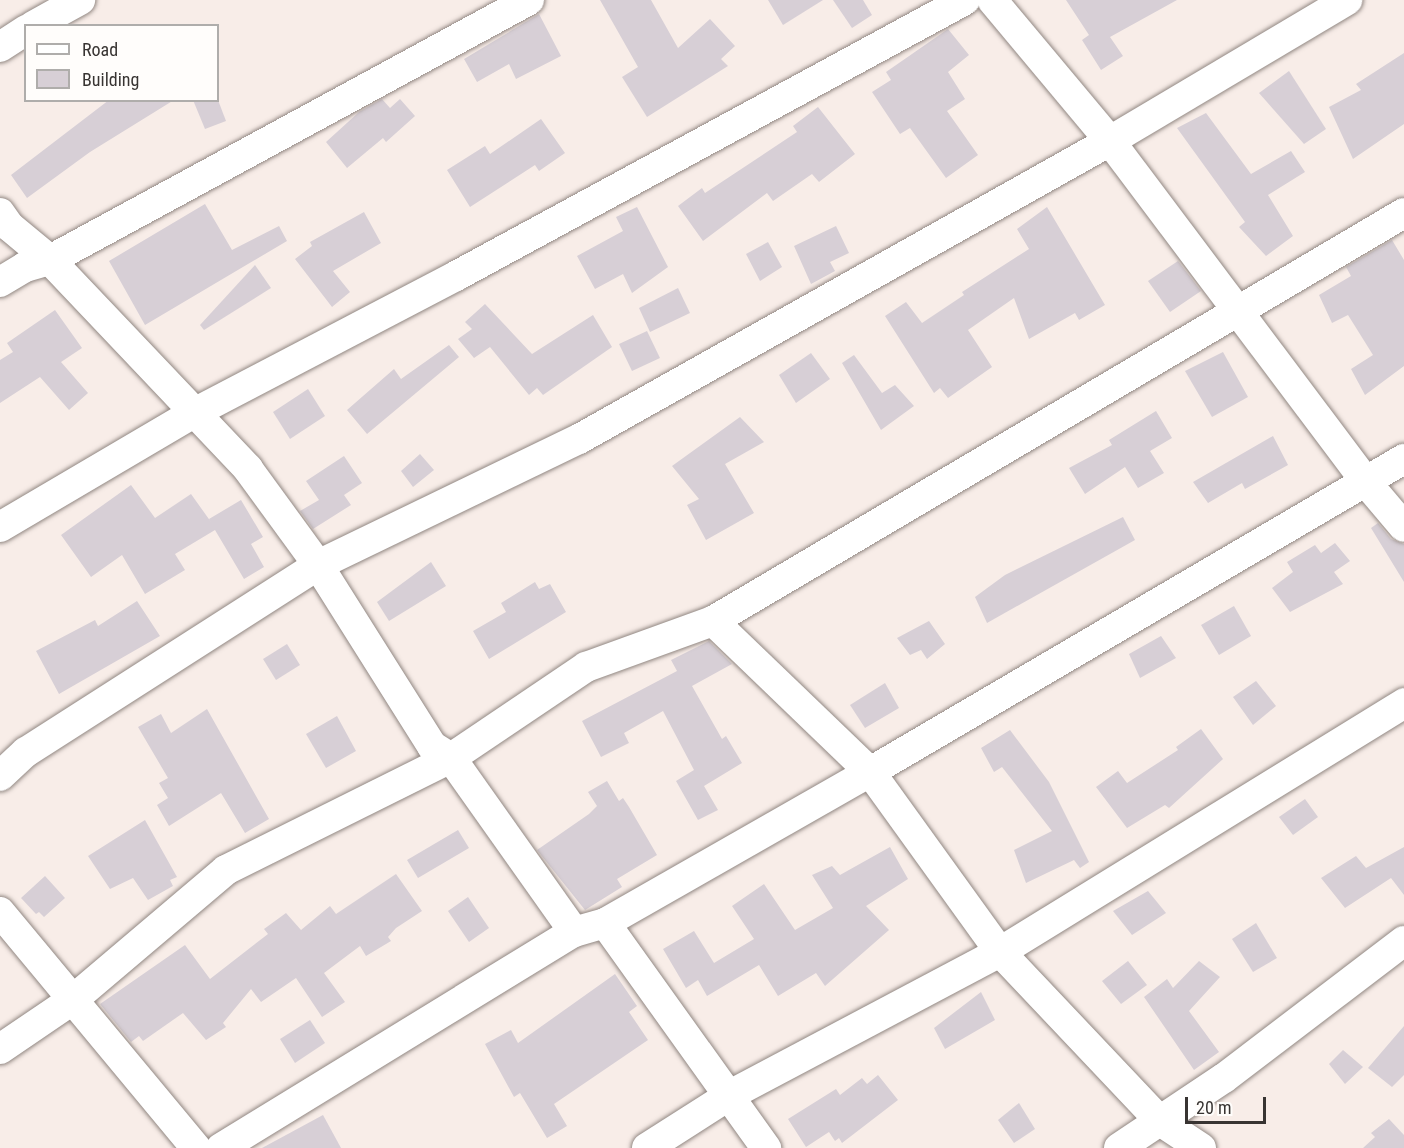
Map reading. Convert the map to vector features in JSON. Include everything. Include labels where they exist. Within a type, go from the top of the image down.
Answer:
[{"type":"street","points":[[37,24],[80,0]]},
{"type":"street","points":[[0,282],[25,267],[50,260],[529,0]]},
{"type":"street","points":[[0,527],[192,414],[466,271],[965,0]]},
{"type":"street","points":[[992,0],[1110,141],[1241,312],[1365,481],[1404,527]]},
{"type":"street","points":[[0,776],[26,752],[318,565],[579,439],[1110,141],[1347,0]]},
{"type":"street","points":[[0,47],[24,31]]},
{"type":"street","points":[[0,213],[9,226],[50,260],[192,414],[248,469],[318,565],[432,746],[451,758],[574,932]]},
{"type":"street","points":[[0,1049],[75,998],[226,870],[451,758],[586,667],[713,621],[1241,312],[1404,213]]},
{"type":"street","points":[[221,1148],[574,932],[605,922],[870,772],[1404,459]]},
{"type":"street","points":[[713,621],[870,772],[1000,952],[1160,1121],[1202,1148]]},
{"type":"street","points":[[647,1148],[730,1095],[1000,952],[1404,703]]},
{"type":"street","points":[[0,912],[75,998],[196,1148]]},
{"type":"street","points":[[605,922],[766,1148]]},
{"type":"street","points":[[1119,1148],[1224,1077],[1404,941]]},
{"type":"building","points":[[600,0],[651,0],[678,48],[710,19],[735,46],[721,59],[728,66],[647,117],[622,77],[638,67]]},
{"type":"building","points":[[768,0],[823,0],[783,25]]},
{"type":"building","points":[[833,0],[863,0],[872,15],[852,28]]},
{"type":"building","points":[[1066,0],[1177,0],[1110,37],[1123,56],[1101,70],[1082,40],[1089,35]]},
{"type":"building","points":[[539,14],[561,56],[516,79],[509,64],[477,82],[464,59]]},
{"type":"building","points":[[948,29],[969,55],[948,72],[965,99],[947,111],[978,155],[946,178],[910,128],[900,134],[872,92],[891,80],[886,72]]},
{"type":"building","points":[[1404,53],[1404,124],[1353,159],[1329,107],[1361,90],[1356,84]]},
{"type":"building","points":[[1289,71],[1326,129],[1304,144],[1259,93]]},
{"type":"building","points":[[382,99],[390,108],[400,99],[415,116],[386,142],[383,138],[347,168],[326,142],[359,112]]},
{"type":"building","points":[[106,102],[171,102],[90,152],[27,198],[11,175]]},
{"type":"building","points":[[194,102],[219,102],[226,121],[205,129]]},
{"type":"building","points":[[818,107],[855,154],[819,182],[812,174],[773,201],[767,193],[703,241],[678,206],[702,188],[705,193],[797,132],[793,126]]},
{"type":"building","points":[[1206,113],[1251,174],[1291,151],[1305,172],[1268,195],[1293,236],[1266,256],[1239,227],[1245,222],[1177,128]]},
{"type":"building","points":[[541,119],[565,153],[539,171],[535,165],[470,207],[447,170],[485,146],[490,154]]},
{"type":"building","points":[[205,204],[232,250],[279,226],[287,241],[145,325],[109,261]]},
{"type":"building","points":[[637,207],[668,267],[632,293],[623,274],[595,289],[577,256],[623,231],[616,217]]},
{"type":"building","points":[[1047,207],[1105,305],[1079,320],[1075,313],[1029,339],[1014,298],[968,330],[992,367],[948,398],[940,388],[934,393],[885,316],[906,302],[922,323],[964,295],[962,292],[1029,249],[1017,229]]},
{"type":"building","points":[[364,212],[381,243],[333,271],[350,292],[332,307],[295,259],[312,246],[310,242]]},
{"type":"building","points":[[836,226],[849,253],[830,262],[835,271],[811,284],[794,246]]},
{"type":"building","points":[[1392,240],[1404,260],[1404,366],[1365,395],[1351,369],[1373,355],[1348,315],[1332,323],[1319,295],[1351,276],[1346,267]]},
{"type":"building","points":[[768,242],[782,267],[760,281],[746,254]]},
{"type":"building","points":[[1178,261],[1201,291],[1170,312],[1148,281]]},
{"type":"building","points":[[255,265],[271,288],[204,330],[200,325]]},
{"type":"building","points":[[678,288],[690,313],[650,332],[639,308]]},
{"type":"building","points":[[485,304],[532,354],[593,315],[612,347],[543,395],[537,388],[529,395],[490,347],[474,358],[458,339],[472,329],[465,322]]},
{"type":"building","points":[[55,310],[82,348],[61,362],[88,393],[69,410],[40,377],[0,403],[0,360],[13,352],[7,343]]},
{"type":"building","points":[[647,331],[660,358],[632,371],[619,344]]},
{"type":"building","points":[[449,345],[459,357],[367,434],[347,410],[394,369],[401,379]]},
{"type":"building","points":[[1223,352],[1248,397],[1212,417],[1185,371]]},
{"type":"building","points":[[811,353],[830,379],[796,403],[779,375]]},
{"type":"building","points":[[854,355],[882,393],[895,385],[914,406],[881,430],[842,363]]},
{"type":"building","points":[[308,389],[325,416],[290,439],[273,412]]},
{"type":"building","points":[[1156,411],[1172,438],[1150,451],[1164,473],[1138,488],[1125,467],[1085,494],[1069,468],[1112,445],[1109,440]]},
{"type":"building","points":[[740,417],[764,442],[725,464],[754,513],[706,540],[687,505],[699,499],[672,466]]},
{"type":"building","points":[[1273,436],[1288,465],[1245,489],[1242,483],[1208,503],[1193,482]]},
{"type":"building","points":[[420,454],[434,470],[413,487],[401,471]]},
{"type":"building","points":[[344,456],[362,483],[344,495],[351,505],[313,529],[300,511],[319,500],[306,481]]},
{"type":"building","points":[[131,485],[155,518],[191,494],[211,522],[209,519],[241,500],[263,537],[251,544],[264,567],[244,579],[215,530],[175,554],[185,570],[145,594],[122,555],[91,577],[61,535]]},
{"type":"building","points":[[1123,517],[1135,540],[987,623],[975,597],[1005,575]]},
{"type":"building","points":[[1378,523],[1391,539],[1404,544],[1404,582],[1371,528]]},
{"type":"building","points":[[1335,543],[1350,561],[1334,572],[1343,584],[1290,612],[1272,588],[1293,572],[1287,562],[1315,545],[1321,553]]},
{"type":"building","points":[[431,562],[446,586],[389,621],[377,602]]},
{"type":"building","points":[[535,582],[539,589],[550,584],[566,612],[489,659],[473,631],[506,612],[501,603]]},
{"type":"building","points":[[137,601],[160,636],[59,694],[36,651],[95,620],[98,626]]},
{"type":"building","points":[[1234,606],[1251,636],[1219,655],[1201,625]]},
{"type":"building","points":[[929,621],[945,644],[927,659],[921,650],[910,655],[897,638]]},
{"type":"building","points":[[1161,636],[1176,658],[1140,678],[1129,654]]},
{"type":"building","points":[[709,641],[732,664],[692,686],[722,739],[726,736],[742,763],[704,786],[718,810],[698,820],[676,781],[694,770],[663,711],[624,733],[629,743],[601,757],[582,721],[677,671],[671,660]]},
{"type":"building","points":[[287,644],[300,665],[276,680],[263,659]]},
{"type":"building","points":[[1256,681],[1276,706],[1253,725],[1233,697]]},
{"type":"building","points":[[885,683],[899,708],[865,728],[850,705]]},
{"type":"building","points":[[207,709],[269,819],[245,833],[221,793],[169,826],[157,805],[168,798],[159,783],[168,778],[138,727],[161,714],[171,733]]},
{"type":"building","points":[[337,716],[356,751],[326,768],[306,734]]},
{"type":"building","points":[[1201,729],[1223,759],[1169,808],[1165,805],[1127,828],[1096,787],[1118,771],[1127,783],[1178,750],[1176,747]]},
{"type":"building","points":[[1010,730],[1049,782],[1089,862],[1080,868],[1074,860],[1026,883],[1014,850],[1052,831],[1002,767],[994,772],[981,748]]},
{"type":"building","points":[[607,781],[619,801],[623,798],[657,855],[617,879],[622,887],[585,910],[537,850],[589,814],[597,806],[588,792]]},
{"type":"building","points":[[1305,799],[1318,817],[1293,835],[1279,817]]},
{"type":"building","points":[[145,820],[177,877],[170,880],[173,886],[148,900],[133,878],[110,889],[88,856]]},
{"type":"building","points":[[458,830],[469,848],[418,878],[407,860]]},
{"type":"building","points":[[890,847],[908,879],[866,906],[889,930],[825,986],[816,973],[778,996],[759,965],[707,996],[698,980],[686,988],[663,949],[694,931],[714,963],[754,939],[732,906],[764,884],[795,930],[833,908],[812,875],[832,866],[840,875]]},
{"type":"building","points":[[1404,847],[1404,895],[1391,878],[1345,908],[1321,878],[1356,856],[1366,868]]},
{"type":"building","points":[[396,874],[422,911],[396,928],[388,937],[391,941],[366,956],[360,946],[324,973],[345,1002],[322,1017],[296,978],[261,1002],[251,989],[223,1023],[226,1027],[206,1040],[183,1013],[143,1041],[139,1036],[131,1042],[100,1004],[185,945],[210,979],[268,934],[264,929],[286,913],[301,930],[330,906],[336,914]]},
{"type":"building","points":[[45,876],[65,898],[44,917],[39,912],[36,914],[21,898]]},
{"type":"building","points":[[1148,891],[1166,913],[1132,935],[1113,911]]},
{"type":"building","points":[[468,897],[489,928],[469,942],[448,911]]},
{"type":"building","points":[[1256,923],[1277,958],[1253,972],[1232,939]]},
{"type":"building","points":[[1128,961],[1147,985],[1121,1004],[1102,981]]},
{"type":"building","points":[[1199,961],[1220,977],[1189,1011],[1219,1052],[1194,1070],[1144,997],[1167,979],[1173,988]]},
{"type":"building","points":[[615,974],[637,1006],[629,1012],[648,1040],[554,1104],[567,1126],[547,1138],[520,1093],[514,1097],[485,1044],[511,1030],[518,1043]]},
{"type":"building","points":[[981,992],[995,1020],[945,1049],[934,1028]]},
{"type":"building","points":[[310,1020],[325,1043],[295,1063],[280,1039]]},
{"type":"building","points":[[1404,1026],[1404,1075],[1392,1087],[1368,1068]]},
{"type":"building","points":[[1343,1050],[1363,1067],[1345,1084],[1329,1064]]},
{"type":"building","points":[[878,1075],[898,1100],[842,1143],[839,1138],[835,1141],[829,1132],[806,1147],[788,1119],[836,1089],[840,1095],[862,1078],[867,1084]]},
{"type":"building","points":[[1019,1103],[1035,1129],[1014,1143],[998,1120]]},
{"type":"building","points":[[323,1115],[341,1148],[262,1148]]},
{"type":"building","points":[[1389,1119],[1404,1135],[1404,1148],[1363,1148],[1375,1137],[1371,1133]]}]
